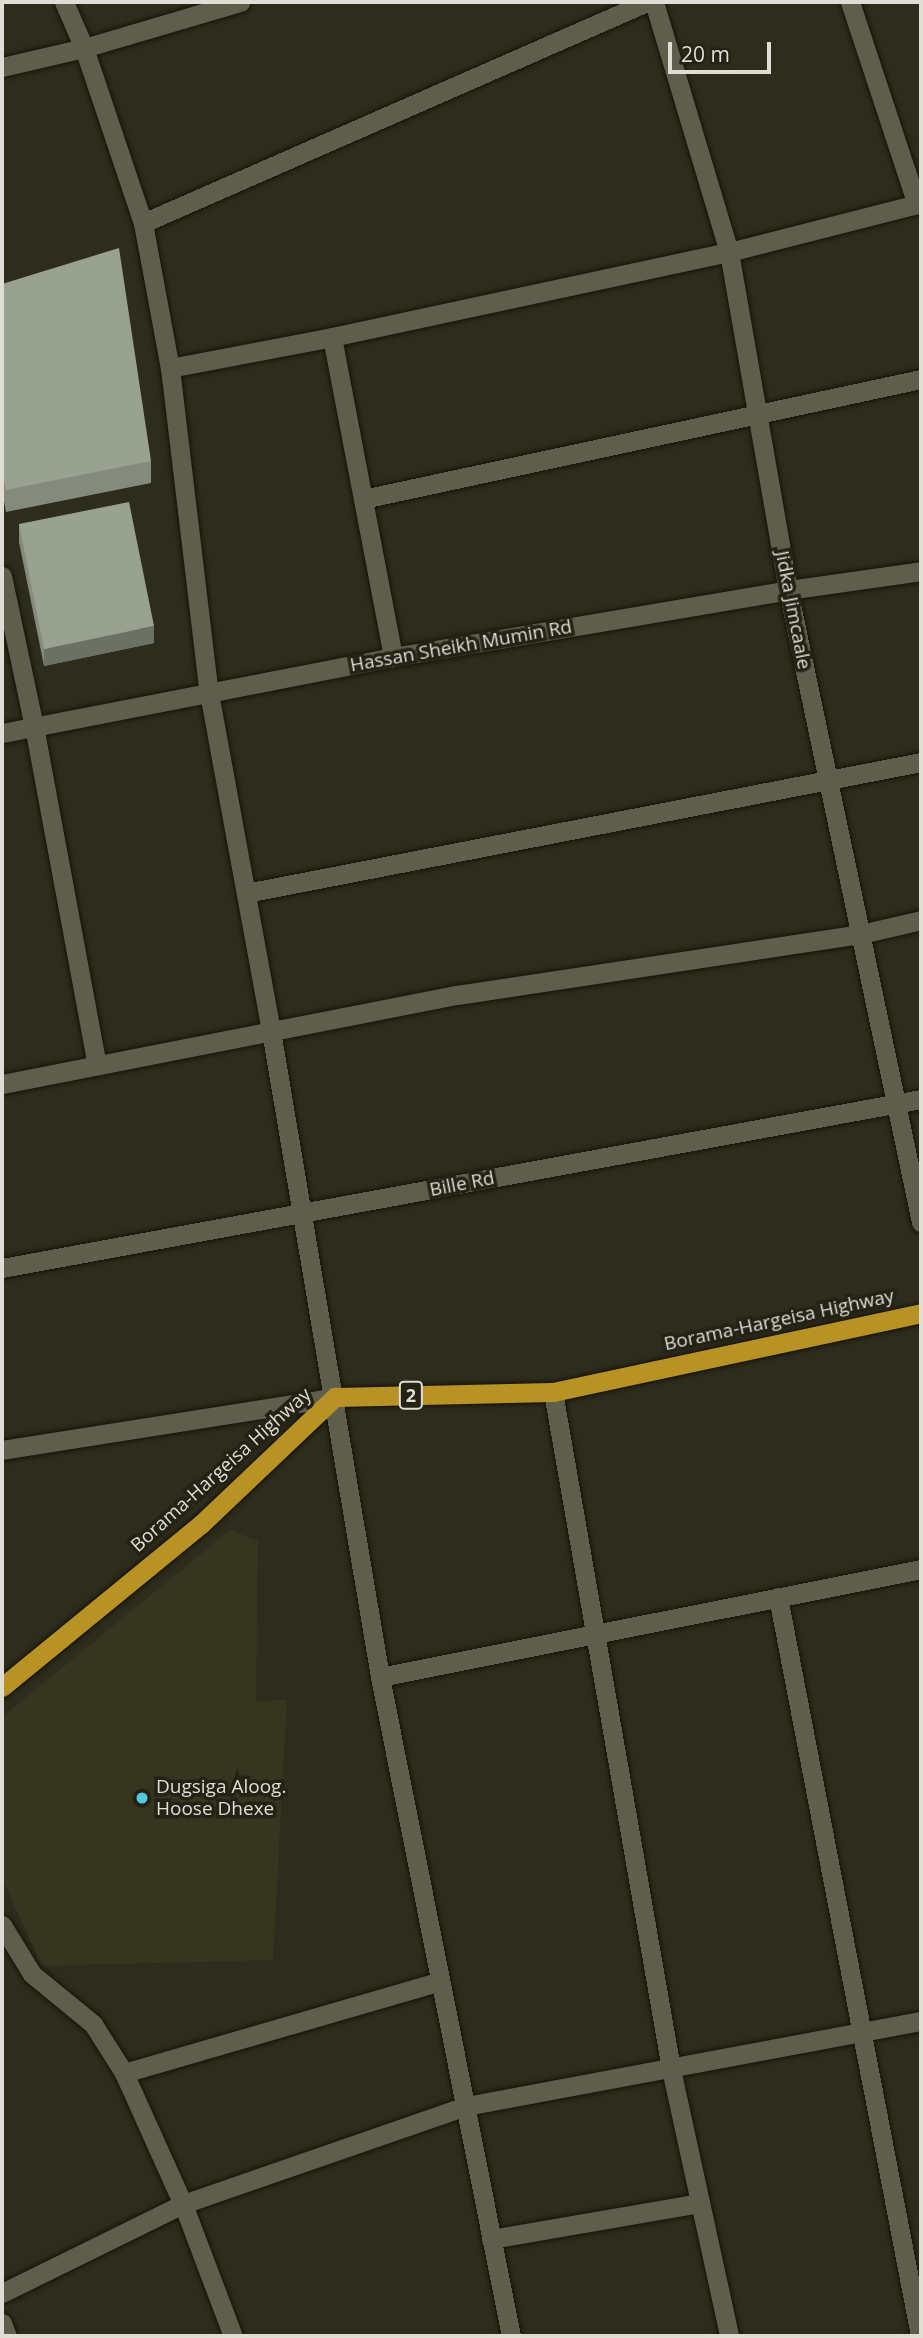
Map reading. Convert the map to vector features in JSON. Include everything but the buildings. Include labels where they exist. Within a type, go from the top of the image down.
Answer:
[{"type":"highway","name":"Borama-Hargeisa Highway","points":[[2,1686],[201,1524],[335,1397],[553,1392],[921,1313]]},
{"type":"street","points":[[64,2],[84,48],[143,223],[170,368],[209,692],[335,1397],[380,1677],[511,2336]]},
{"type":"street","points":[[2,67],[84,48],[240,2]]},
{"type":"street","points":[[143,223],[648,2]]},
{"type":"street","name":"Jidka Jimcaale","points":[[654,2],[729,252],[788,590],[921,1222]]},
{"type":"street","points":[[170,368],[332,337],[729,252],[919,204],[850,2]]},
{"type":"street","points":[[332,337],[393,657]]},
{"type":"street","points":[[363,499],[921,379]]},
{"type":"street","name":"Hassan Sheikh Mumin Rd","points":[[2,733],[393,657],[788,590],[921,571]]},
{"type":"street","points":[[2,576],[34,726],[97,1065]]},
{"type":"street","points":[[246,893],[921,762]]},
{"type":"street","points":[[2,1084],[457,995],[861,934],[921,920]]},
{"type":"street","name":"Bille Rd","points":[[2,1268],[303,1215],[921,1099]]},
{"type":"street","points":[[553,1392],[671,2069],[729,2336]]},
{"type":"street","points":[[2,1450],[335,1397]]},
{"type":"street","points":[[380,1677],[593,1632],[921,1569]]},
{"type":"street","points":[[778,1597],[864,2032],[920,2336]]},
{"type":"street","points":[[2,1925],[32,1975],[93,2024],[124,2073],[183,2204],[233,2336]]},
{"type":"street","points":[[124,2073],[440,1981]]},
{"type":"street","points":[[2,2293],[183,2204],[466,2106],[921,2021]]},
{"type":"street","points":[[491,2239],[700,2203]]},
{"type":"street","points":[[2,2323],[6,2336]]},
{"type":"shaded area","name":"Dugsiga Aloog. Hoose Dhexe","points":[[230,1530],[258,1541],[256,1701],[287,1700],[273,1960],[42,1966],[2,1878],[2,1717]]},
{"type":"place","name":"Dugsiga Aloog. Hoose Dhexe","points":[[142,1798]]}]
